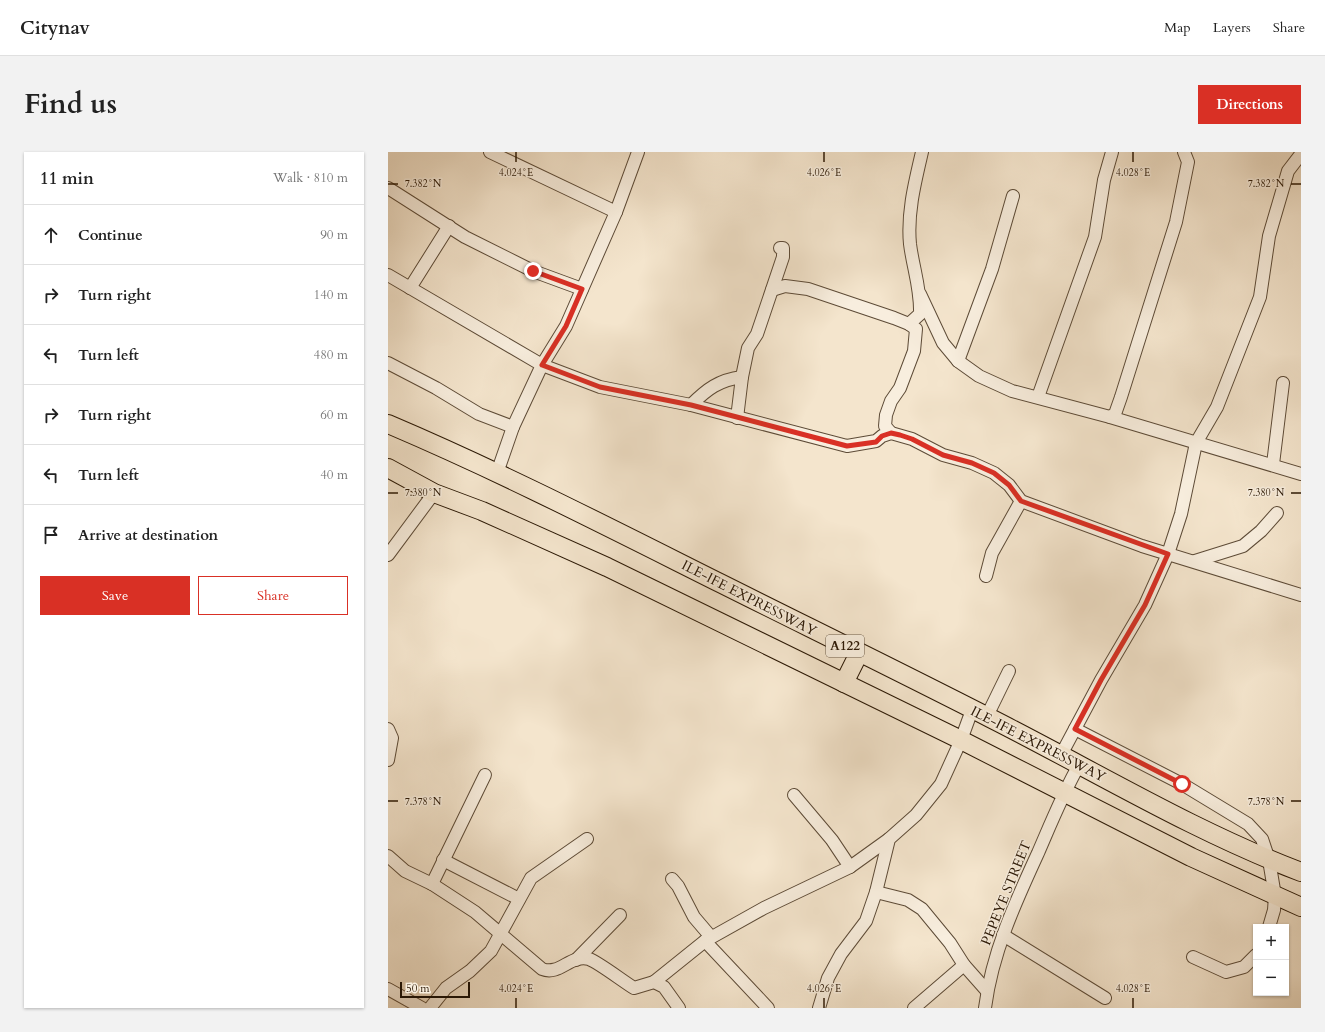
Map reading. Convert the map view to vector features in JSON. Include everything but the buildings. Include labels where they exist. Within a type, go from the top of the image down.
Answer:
[{"type":"highway","name":"ILE-IFE EXPRESSWAY","points":[[388,424],[497,472],[1269,860],[1301,872]]},
{"type":"highway","name":"A122","points":[[388,468],[434,493],[482,511],[607,567],[961,740],[1191,857],[1301,907]]},
{"type":"highway","points":[[844,683],[859,653]]},
{"type":"street","points":[[490,152],[616,212]]},
{"type":"street","points":[[497,472],[513,427],[542,365],[566,326],[616,212],[638,152]]},
{"type":"street","points":[[909,324],[920,314],[920,294],[910,243],[911,198],[922,152]]},
{"type":"street","points":[[1038,397],[1095,237],[1104,180],[1112,152]]},
{"type":"street","points":[[1110,417],[1115,414],[1121,397],[1172,236],[1186,157],[1195,152]]},
{"type":"street","points":[[1061,755],[1101,680],[1145,605],[1168,554],[1181,514],[1196,443],[1217,407],[1260,297],[1269,236],[1288,171],[1301,154]]},
{"type":"street","points":[[388,188],[465,237],[533,271],[582,289]]},
{"type":"street","points":[[958,361],[992,269],[1013,196]]},
{"type":"street","points":[[410,288],[448,226]]},
{"type":"street","points":[[737,418],[742,377],[748,348],[757,334],[783,257],[783,248],[780,248]]},
{"type":"street","points":[[388,274],[542,365],[600,387],[691,405],[847,446],[876,442],[882,436],[891,433]]},
{"type":"street","points":[[772,290],[785,286],[808,289],[909,324],[916,329],[914,351],[900,388],[891,401],[886,415],[885,426],[891,433],[912,439],[943,455],[972,463],[994,473],[1009,485],[1021,501],[1168,554],[1195,561],[1301,595]]},
{"type":"street","points":[[920,294],[943,343],[958,361],[979,376],[1012,391],[1110,417],[1196,443],[1274,464],[1301,474]]},
{"type":"street","points":[[388,363],[436,388],[479,414],[513,427]]},
{"type":"street","points":[[691,405],[706,389],[731,379],[742,377]]},
{"type":"street","points":[[1274,464],[1283,383]]},
{"type":"street","points":[[388,555],[434,493]]},
{"type":"street","points":[[986,576],[992,553],[1021,501]]},
{"type":"street","points":[[1195,561],[1243,546],[1261,531],[1277,513]]},
{"type":"street","points":[[576,960],[589,959],[634,988],[654,982],[708,939],[764,908],[850,867],[889,839],[916,815],[941,784],[961,740],[1009,672]]},
{"type":"street","points":[[388,729],[392,738],[388,760]]},
{"type":"street","points":[[1075,729],[1182,784],[1248,824],[1262,838],[1269,860],[1275,896],[1274,910],[1270,924]]},
{"type":"street","name":"PEPEYE STREET","points":[[985,1008],[993,966],[1018,895],[1063,792],[1079,765]]},
{"type":"street","points":[[432,884],[485,775]]},
{"type":"street","points":[[794,795],[832,840],[850,867]]},
{"type":"street","points":[[430,1008],[446,988],[470,971],[491,951],[531,878],[587,839]]},
{"type":"street","points":[[819,1008],[828,978],[841,954],[866,921],[876,892],[889,839]]},
{"type":"street","points":[[388,856],[405,871],[432,884],[475,912],[542,969],[548,971],[553,971],[576,960],[620,915]]},
{"type":"street","points":[[444,860],[519,899]]},
{"type":"street","points":[[672,879],[678,886],[694,917],[708,939],[768,1008]]},
{"type":"street","points":[[876,892],[908,900],[922,909],[950,943],[964,965],[988,991]]},
{"type":"street","points":[[1003,935],[1105,998]]},
{"type":"street","points":[[1193,957],[1226,972],[1244,967],[1253,958]]},
{"type":"street","points":[[914,1008],[964,965]]},
{"type":"street","points":[[654,982],[664,987],[679,1008]]},
{"type":"street","points":[[388,989],[422,1008]]},
{"type":"route","points":[[533,271],[582,289],[566,326],[542,365],[600,387],[623,390],[691,405],[847,446],[876,442],[882,436],[891,433],[912,439],[943,455],[972,463],[994,473],[1009,485],[1021,501],[1142,546],[1168,554],[1145,605],[1101,680],[1075,729],[1182,784]]}]
